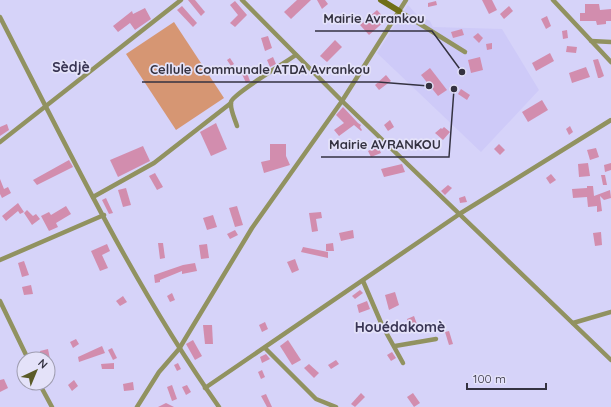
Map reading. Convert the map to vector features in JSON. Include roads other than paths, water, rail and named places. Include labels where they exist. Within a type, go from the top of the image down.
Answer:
[{"type":"street","points":[[0,142],[181,0]]},
{"type":"street","points":[[242,0],[342,101],[611,360]]},
{"type":"street","points":[[382,0],[465,52]]},
{"type":"street","points":[[137,407],[160,372],[179,349],[252,228],[342,101],[406,0]]},
{"type":"street","points":[[553,0],[611,62]]},
{"type":"street","points":[[0,17],[93,197],[179,349],[219,407]]},
{"type":"street","points":[[592,41],[611,42]]},
{"type":"street","points":[[93,197],[154,163],[231,103],[233,99],[241,92],[296,55]]},
{"type":"street","points":[[231,103],[238,126]]},
{"type":"street","points":[[205,388],[461,214],[611,120]]},
{"type":"street","points":[[0,260],[104,215]]},
{"type":"street","points":[[363,281],[382,325],[403,363]]},
{"type":"street","points":[[0,301],[24,351]]},
{"type":"street","points":[[573,323],[611,312]]},
{"type":"street","points":[[394,346],[436,339]]},
{"type":"street","points":[[265,348],[316,399],[336,407]]},
{"type":"street","points":[[43,391],[52,407]]},
{"type":"place","name":"Mairie Avrankou","points":[[462,72]]},
{"type":"place","name":"Cellule Communale ATDA Avrankou","points":[[429,86]]},
{"type":"place","name":"Mairie AVRANKOU","points":[[454,89]]},
{"type":"district","name":"Sèdjè","points":[[71,67]]},
{"type":"district","name":"Houédakomè","points":[[400,327]]}]
